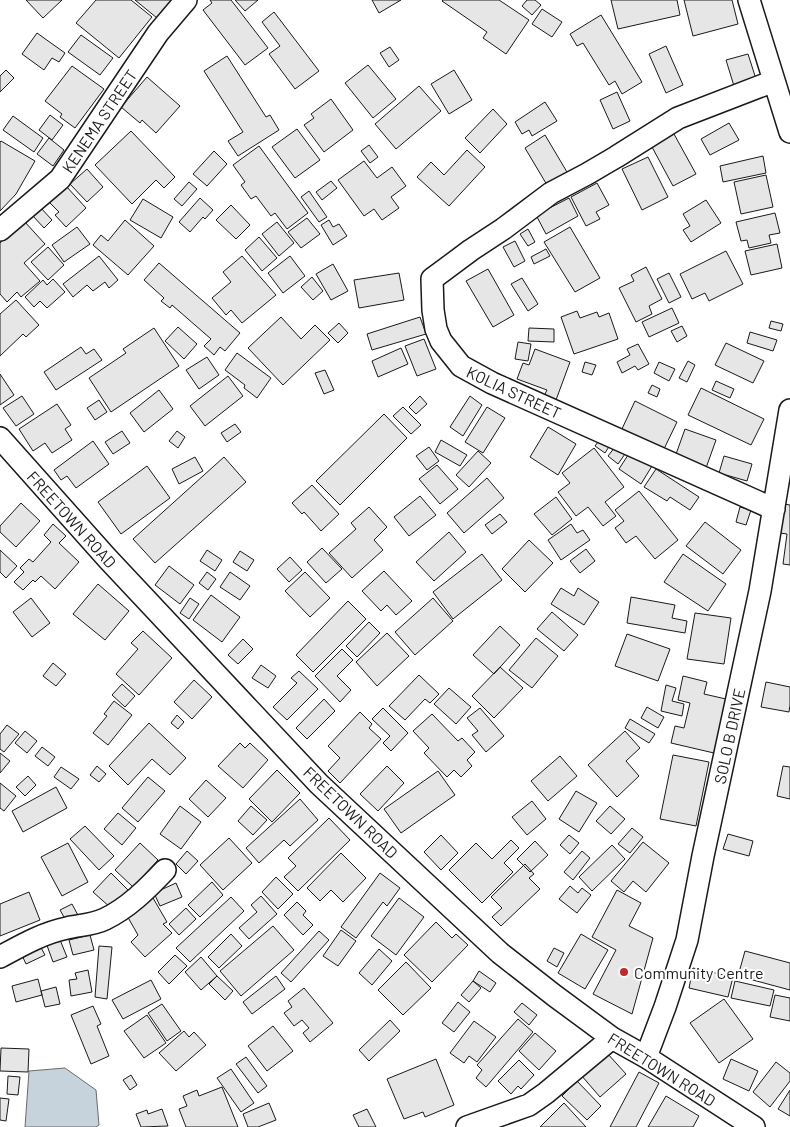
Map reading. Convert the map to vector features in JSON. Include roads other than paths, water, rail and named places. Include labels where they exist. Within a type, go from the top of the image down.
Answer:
[{"type":"street","name":"KENEMA STREET","points":[[0,230],[60,179],[158,33],[186,0]]},
{"type":"street","points":[[749,0],[790,132]]},
{"type":"street","name":"KOLIA STREET","points":[[774,81],[678,118],[616,157],[551,193],[432,279],[436,329],[441,341],[460,366],[492,383],[780,500]]},
{"type":"street","name":"SOLO B DRIVE","points":[[646,1057],[665,1007],[686,940],[780,500],[790,410]]},
{"type":"street","name":"FREETOWN ROAD","points":[[0,438],[113,565],[319,784],[500,953],[612,1038],[646,1057],[754,1127]]},
{"type":"street","points":[[0,957],[43,935],[68,927],[93,924],[105,919],[126,906],[148,888],[165,870]]},
{"type":"street","points":[[467,1127],[529,1105],[612,1038]]},
{"type":"place","name":"Community Centre","points":[[624,972]]}]
